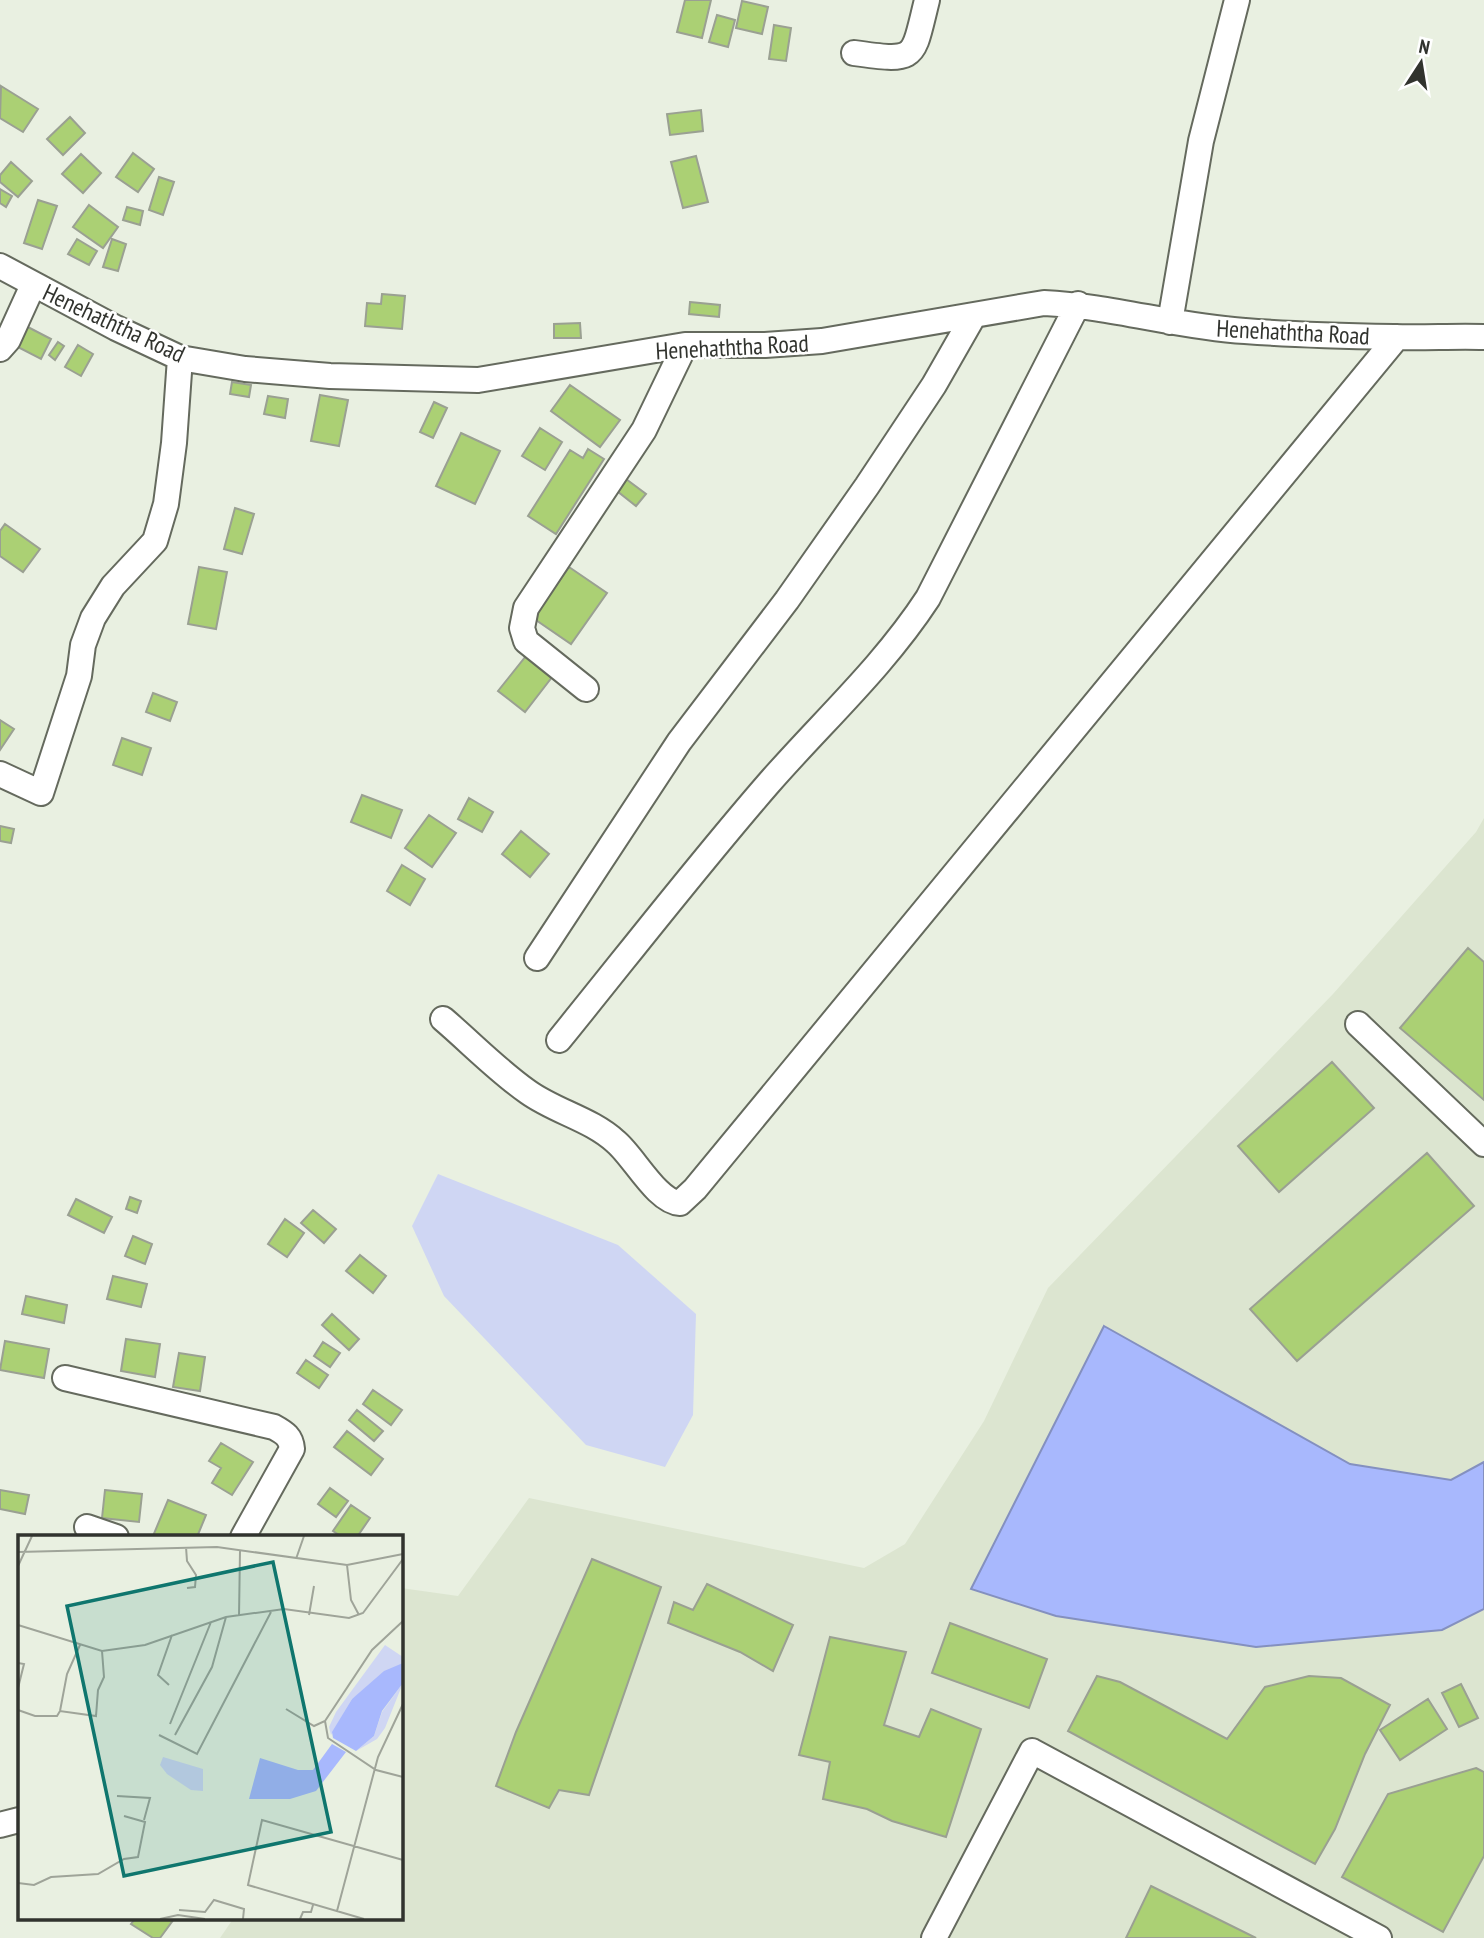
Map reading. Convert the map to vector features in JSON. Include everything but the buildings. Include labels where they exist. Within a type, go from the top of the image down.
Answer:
[{"type":"street","points":[[854,53],[895,59],[907,55],[915,45],[927,0]]},
{"type":"street","points":[[1170,321],[1201,141],[1237,0]]},
{"type":"street","name":"Henehaththa Road","points":[[0,266],[116,328],[180,358],[245,369],[330,376],[478,380],[685,345],[765,345],[822,341],[1044,303],[1078,304],[1242,331],[1397,337],[1484,337]]},
{"type":"street","points":[[0,349],[8,340],[33,285]]},
{"type":"street","points":[[559,1040],[769,783],[873,671],[906,631],[928,598],[1078,304]]},
{"type":"street","points":[[537,958],[679,742],[787,600],[867,486],[934,385],[974,315]]},
{"type":"street","points":[[443,1019],[527,1091],[604,1131],[624,1148],[658,1191],[672,1203],[680,1203],[695,1189],[1397,337]]},
{"type":"street","points":[[586,689],[526,641],[522,628],[526,608],[644,430],[685,345]]},
{"type":"street","points":[[0,774],[41,793],[79,676],[83,645],[93,618],[113,586],[155,541],[166,504],[174,443],[180,358]]},
{"type":"street","points":[[1358,1024],[1484,1144]]},
{"type":"street","points":[[65,1378],[274,1427],[284,1432],[291,1440],[292,1449],[244,1535]]},
{"type":"street","points":[[87,1527],[111,1535]]},
{"type":"street","points":[[934,1938],[1032,1751],[1379,1938]]},
{"type":"street","points":[[0,1825],[18,1819]]},
{"type":"shaded area","points":[[1484,818],[1484,1938],[220,1938],[232,1920],[402,1920],[402,1588],[458,1596],[529,1498],[864,1568],[905,1544],[984,1421],[1048,1288],[1333,994],[1476,832]]},
{"type":"shaded area","points":[[438,1174],[618,1245],[696,1314],[693,1415],[665,1467],[586,1445],[444,1296],[412,1226]]},
{"type":"water","points":[[1104,1326],[1350,1464],[1451,1480],[1484,1462],[1484,1609],[1442,1630],[1256,1647],[1056,1616],[971,1589]]}]
